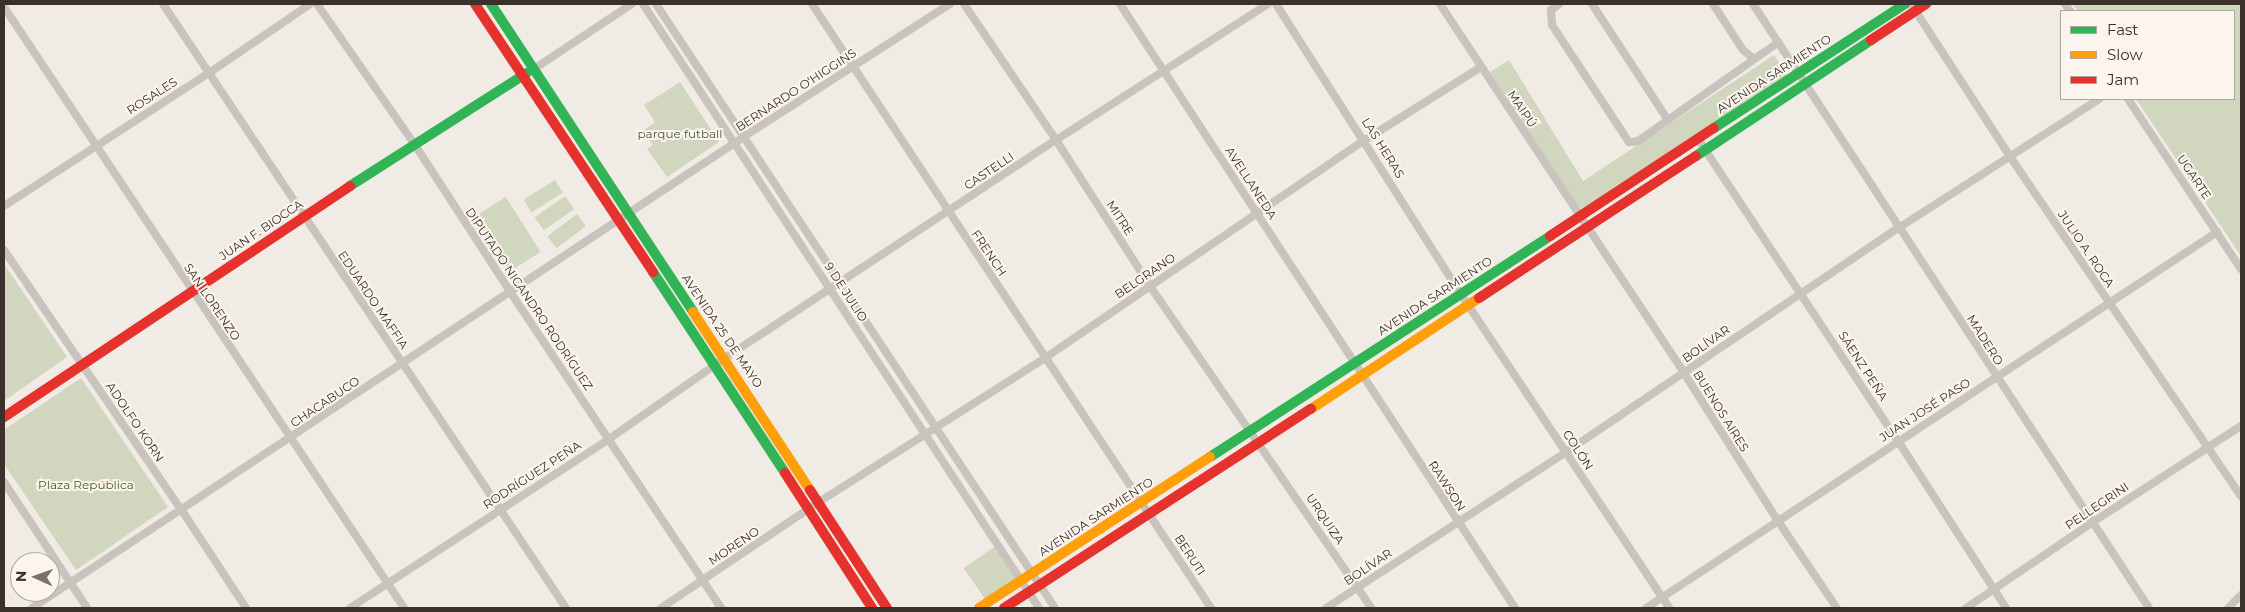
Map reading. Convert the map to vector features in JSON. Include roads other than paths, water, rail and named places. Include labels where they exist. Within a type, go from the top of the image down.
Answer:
[{"type":"main road","name":"AVENIDA 25 DE MAYO","points":[[475,4],[715,365],[872,608]]},
{"type":"main road","name":"AVENIDA 25 DE MAYO","points":[[491,4],[820,502],[887,608]]},
{"type":"main road","name":"AVENIDA SARMIENTO","points":[[979,608],[1022,582],[1798,72],[1905,4]]},
{"type":"main road","name":"AVENIDA SARMIENTO","points":[[1004,608],[1259,443],[1805,83],[1914,7],[1926,4]]},
{"type":"main road","name":"JUAN F. BIOCCA","points":[[4,417],[303,216],[534,69]]},
{"type":"street","name":"EDUARDO MAFFIA","points":[[163,4],[566,608]]},
{"type":"street","name":"ROSALES","points":[[4,206],[209,73],[310,4]]},
{"type":"street","name":"DIPUTADO NICANDRO RODRÍGUEZ","points":[[317,4],[415,145],[511,293],[721,608]]},
{"type":"street","points":[[534,69],[632,4]]},
{"type":"street","name":"9 DE JULIO","points":[[643,4],[1039,608]]},
{"type":"street","name":"9 DE JULIO","points":[[656,4],[745,136],[935,429],[1055,608]]},
{"type":"street","name":"FRENCH","points":[[812,4],[1149,514]]},
{"type":"street","name":"BERNARDO O'HIGGINS","points":[[630,215],[745,136],[950,4]]},
{"type":"street","name":"MITRE","points":[[964,4],[1056,140],[1150,286],[1259,443]]},
{"type":"street","name":"AVELLANEDA","points":[[1120,4],[1362,374]]},
{"type":"street","name":"CASTELLI","points":[[725,358],[831,290],[1056,140],[1268,4]]},
{"type":"street","name":"LAS HERAS","points":[[1276,4],[1365,140],[1468,305]]},
{"type":"street","name":"MAIPÚ","points":[[1440,4],[1586,226]]},
{"type":"street","points":[[1559,4],[1551,10],[1552,25],[1632,142],[1638,141],[1778,42]]},
{"type":"street","points":[[1592,4],[1668,120]]},
{"type":"street","points":[[1713,4],[1743,50],[1754,59]]},
{"type":"street","name":"MADERO","points":[[1753,4],[1900,227],[1995,377],[2149,608]]},
{"type":"street","name":"SAN LORENZO","points":[[4,7],[404,608]]},
{"type":"street","name":"JULIO A. ROCA","points":[[1914,7],[2009,155],[2241,497]]},
{"type":"street","name":"BELGRANO","points":[[820,502],[926,436],[1045,358],[1365,140],[1481,67]]},
{"type":"street","name":"BOLÍVAR","points":[[1326,608],[1566,452],[2009,155],[2097,100]]},
{"type":"street","name":"UGARTE","points":[[2129,100],[2241,269]]},
{"type":"street","name":"SÁENZ PEÑA","points":[[1698,139],[1801,293],[2006,608]]},
{"type":"street","name":"CHACABUCO","points":[[32,608],[630,215]]},
{"type":"street","name":"BUENOS AIRES","points":[[1586,226],[1684,373],[1778,521],[1837,608]]},
{"type":"street","name":"JUAN JOSÉ PASO","points":[[1646,608],[2218,232]]},
{"type":"street","name":"ADOLFO KORN","points":[[4,250],[84,365],[246,608]]},
{"type":"street","name":"COLÓN","points":[[1468,305],[1669,608]]},
{"type":"street","name":"RODRÍGUEZ PEÑA","points":[[350,608],[609,439],[725,358]]},
{"type":"street","name":"RAWSON","points":[[1362,374],[1515,608]]},
{"type":"street","name":"PELLEGRINI","points":[[1966,608],[2093,522],[2241,426]]},
{"type":"street","name":"URQUIZA","points":[[1259,443],[1371,608]]},
{"type":"street","points":[[4,482],[87,608]]},
{"type":"street","name":"MORENO","points":[[661,608],[820,502]]},
{"type":"street","name":"BERUTI","points":[[1149,514],[1211,608]]},
{"type":"street","points":[[2228,608],[2241,595]]},
{"type":"park label","name":"parque futball","points":[[680,134]]},
{"type":"park label","name":"Plaza República","points":[[86,485]]}]
